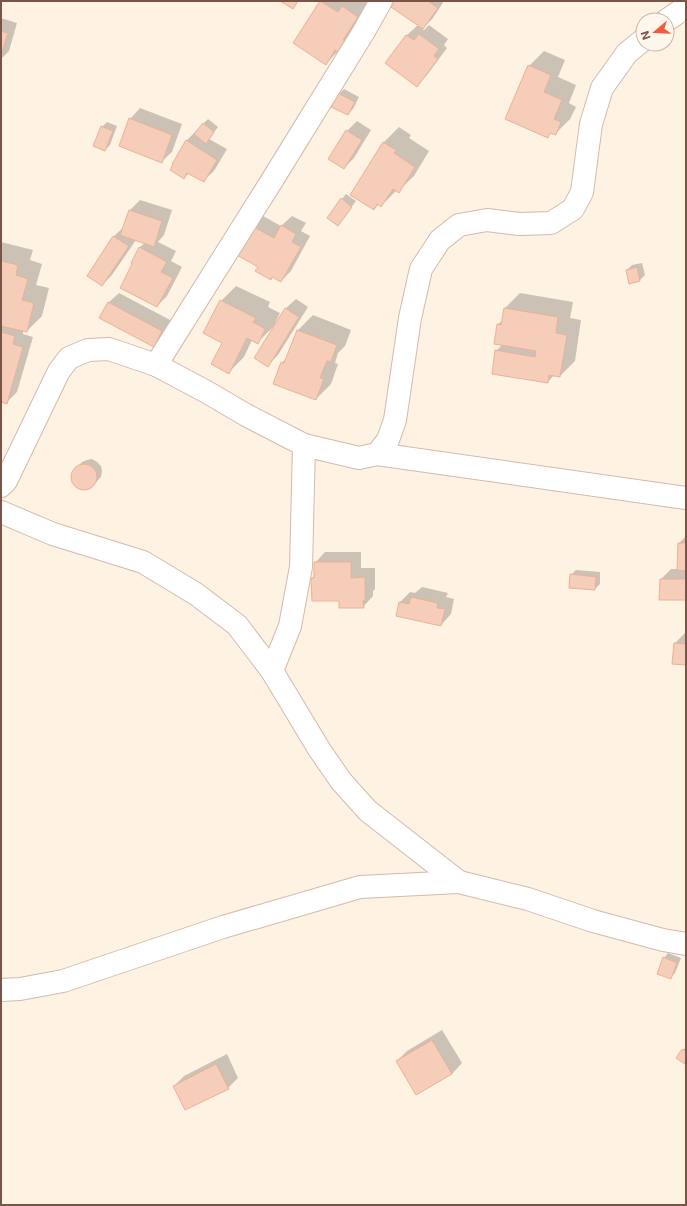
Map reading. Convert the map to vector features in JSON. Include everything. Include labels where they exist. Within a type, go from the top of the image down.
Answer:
[{"type":"street","points":[[156,365],[288,155],[381,1]]},
{"type":"street","points":[[675,15],[686,7]]},
{"type":"street","points":[[376,454],[388,440],[395,420],[410,318],[421,269],[440,240],[459,225],[487,220],[519,224],[551,223],[573,209],[582,192],[591,124],[602,88],[627,53],[635,46]]},
{"type":"street","points":[[1,486],[6,481],[59,371],[69,358],[88,350],[109,349],[156,365],[304,445],[359,458],[376,454],[686,498]]},
{"type":"street","points":[[272,671],[290,626],[301,567],[304,445]]},
{"type":"street","points":[[1,512],[54,534],[143,562],[196,594],[236,625],[272,671],[319,749],[341,781],[368,811],[459,882]]},
{"type":"street","points":[[1,990],[20,989],[63,980],[223,927],[360,887],[459,882],[528,899],[592,921],[663,940],[686,944]]},
{"type":"building","points":[[280,1],[298,1],[293,9]]},
{"type":"building","points":[[320,1],[338,12],[342,6],[358,17],[343,40],[347,42],[339,53],[335,50],[326,65],[293,43]]},
{"type":"building","points":[[395,1],[428,1],[438,8],[423,29],[391,7]]},
{"type":"building","points":[[1,31],[8,33],[1,55]]},
{"type":"building","points":[[419,34],[439,49],[434,56],[438,59],[417,87],[385,63],[406,35],[414,40]]},
{"type":"building","points":[[528,65],[551,75],[544,92],[562,100],[554,119],[561,122],[556,135],[550,133],[548,138],[505,119]]},
{"type":"building","points":[[338,93],[355,102],[348,115],[331,107]]},
{"type":"building","points":[[129,118],[172,135],[162,163],[119,146]]},
{"type":"building","points":[[203,123],[214,132],[206,144],[194,134]]},
{"type":"building","points":[[101,126],[113,131],[105,151],[93,146]]},
{"type":"building","points":[[346,130],[362,140],[344,169],[328,159]]},
{"type":"building","points":[[186,140],[217,160],[204,182],[187,173],[184,179],[170,170]]},
{"type":"building","points":[[383,142],[396,150],[394,153],[415,167],[399,193],[393,189],[381,207],[377,204],[374,210],[350,195]]},
{"type":"building","points":[[341,198],[352,207],[338,226],[327,218]]},
{"type":"building","points":[[129,210],[162,221],[154,247],[120,235]]},
{"type":"building","points":[[281,225],[296,234],[292,242],[301,247],[281,282],[272,277],[271,280],[255,271],[258,267],[237,255],[252,226],[274,238]]},
{"type":"building","points":[[113,236],[129,246],[102,286],[87,276]]},
{"type":"building","points":[[139,247],[167,262],[161,272],[173,278],[157,307],[120,288]]},
{"type":"building","points":[[1,261],[18,265],[16,275],[28,279],[22,300],[34,303],[27,332],[1,326]]},
{"type":"building","points":[[637,267],[640,281],[629,284],[626,270]]},
{"type":"building","points":[[220,300],[256,318],[253,322],[265,329],[258,344],[247,338],[229,374],[211,364],[222,343],[203,333]]},
{"type":"building","points":[[108,302],[162,331],[154,347],[99,318]]},
{"type":"building","points":[[285,308],[299,317],[268,367],[254,358]]},
{"type":"building","points":[[504,308],[558,317],[556,333],[567,335],[560,377],[549,375],[548,383],[492,374],[495,350],[535,357],[536,351],[494,344],[497,324],[501,325]]},
{"type":"building","points":[[297,330],[337,345],[331,362],[327,361],[320,378],[324,379],[316,400],[273,384],[281,362],[284,363]]},
{"type":"building","points":[[1,332],[15,336],[13,344],[23,347],[7,404],[1,402]]},
{"type":"building","points":[[84,464],[93,468],[97,477],[93,486],[84,490],[75,486],[71,477],[75,468]]},
{"type":"building","points":[[678,543],[686,543],[686,571],[677,570]]},
{"type":"building","points":[[314,562],[351,562],[351,578],[365,577],[365,600],[363,601],[364,608],[339,608],[339,601],[312,601],[311,578],[314,578]]},
{"type":"building","points":[[570,574],[596,577],[595,590],[569,588]]},
{"type":"building","points":[[660,579],[686,579],[686,600],[659,600]]},
{"type":"building","points":[[411,597],[438,603],[437,608],[445,609],[441,626],[396,616],[399,602],[409,604]]},
{"type":"building","points":[[674,643],[686,644],[686,665],[672,664]]},
{"type":"building","points":[[663,957],[677,963],[671,979],[657,974]]},
{"type":"building","points":[[432,1040],[452,1074],[416,1095],[396,1061]]},
{"type":"building","points":[[682,1049],[686,1051],[685,1064],[676,1058]]},
{"type":"building","points":[[216,1064],[229,1089],[185,1110],[173,1086]]}]
